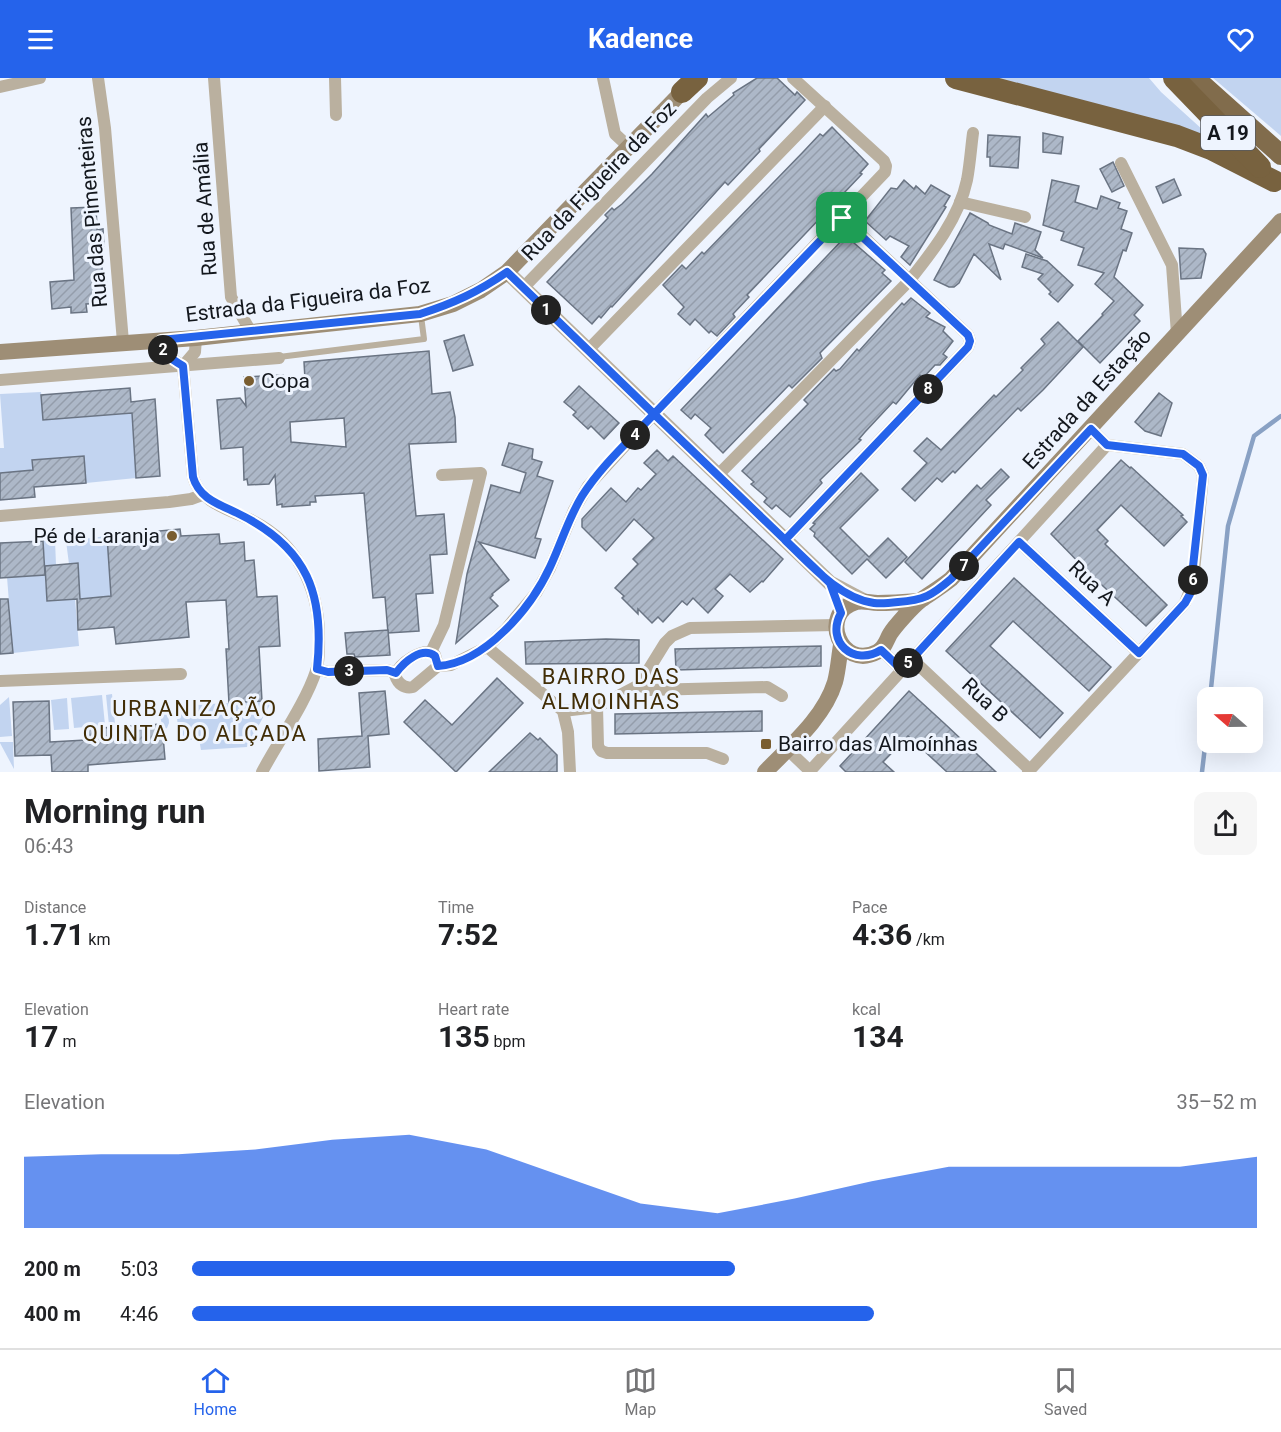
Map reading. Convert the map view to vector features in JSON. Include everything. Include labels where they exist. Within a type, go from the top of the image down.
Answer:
[{"type":"highway","points":[[956,78],[1177,136],[1211,149],[1277,184]]},
{"type":"highway","name":"A 19","points":[[1174,78],[1277,184]]},
{"type":"highway","points":[[1196,78],[1281,156]]},
{"type":"main road","name":"Estrada da Figueira da Foz","points":[[0,352],[196,338],[420,314],[453,304],[481,290],[507,272],[689,85]]},
{"type":"main road","name":"Estrada da Estação","points":[[881,650],[890,634],[920,601],[951,579],[1281,221]]},
{"type":"main road","points":[[863,656],[854,655],[841,645],[837,636],[838,619],[850,604],[920,601]]},
{"type":"main road","points":[[869,602],[882,609],[888,616],[890,634]]},
{"type":"main road","points":[[834,683],[841,645]]},
{"type":"main road","points":[[765,772],[811,724],[834,683],[863,656],[881,650]]},
{"type":"street","points":[[0,87],[40,78]]},
{"type":"street","name":"Rua das Pimenteiras","points":[[98,78],[105,128],[123,342]]},
{"type":"street","name":"Rua de Amália","points":[[214,78],[231,297],[251,332]]},
{"type":"street","points":[[335,78],[336,115]]},
{"type":"street","points":[[603,78],[615,134],[628,147]]},
{"type":"street","name":"Rua da Figueira da Foz","points":[[523,288],[707,98],[731,78]]},
{"type":"street","points":[[438,666],[451,665],[487,647],[507,629],[536,593],[550,568],[574,510],[588,486],[885,172],[884,161],[793,78]]},
{"type":"street","points":[[588,350],[825,106]]},
{"type":"street","points":[[718,476],[909,281],[934,250],[960,202],[967,181],[973,133]]},
{"type":"street","points":[[1121,163],[1172,265],[1177,334]]},
{"type":"street","points":[[960,202],[1025,217]]},
{"type":"street","points":[[785,540],[968,347],[970,341],[968,335],[842,218]]},
{"type":"street","points":[[507,272],[830,583],[869,602]]},
{"type":"street","points":[[196,338],[195,352],[183,366],[193,477],[196,486],[202,495],[257,523],[273,535],[301,566],[316,601],[319,646],[317,669],[308,690],[262,772]]},
{"type":"street","points":[[161,340],[162,349],[167,355],[183,366]]},
{"type":"street","points":[[0,380],[279,357]]},
{"type":"street","points":[[1029,771],[1185,603],[1190,594],[1203,475],[1199,466],[1183,454],[1107,445],[1091,429]]},
{"type":"street","points":[[787,749],[810,772],[1107,445]]},
{"type":"street","points":[[431,652],[444,626],[481,473],[442,475]]},
{"type":"street","points":[[0,516],[169,502],[202,495]]},
{"type":"street","name":"Rua A","points":[[1019,542],[1139,653]]},
{"type":"street","points":[[558,707],[597,707],[641,680],[665,643],[672,636],[690,628],[838,619],[830,583]]},
{"type":"street","points":[[487,647],[558,707],[568,732],[570,772]]},
{"type":"street","points":[[881,650],[902,670]]},
{"type":"street","points":[[396,673],[399,684],[409,688],[434,672],[438,666],[438,660],[431,652]]},
{"type":"street","points":[[396,673],[420,653],[431,652]]},
{"type":"street","name":"Rua B","points":[[912,659],[1029,771]]},
{"type":"street","points":[[317,669],[328,672],[387,670],[396,673]]},
{"type":"street","points":[[0,681],[181,674]]},
{"type":"street","points":[[641,680],[650,690],[767,687],[782,696]]},
{"type":"street","points":[[597,707],[598,746],[601,751],[607,753],[707,753],[723,759]]},
{"type":"lane","points":[[279,357],[424,339],[420,314]]},
{"type":"shaded area","points":[[982,78],[1149,78],[1161,92],[1214,140]]},
{"type":"shaded area","points":[[1213,78],[1281,78],[1281,136]]},
{"type":"shaded area","points":[[41,392],[44,420],[132,413],[136,478],[86,483],[84,457],[32,460],[33,470],[0,473],[0,448],[4,448],[0,394]]},
{"type":"shaded area","points":[[107,536],[112,596],[80,599],[78,564],[69,564],[66,541]]},
{"type":"shaded area","points":[[55,540],[56,565],[45,566],[43,541]]},
{"type":"shaded area","points":[[45,575],[47,601],[75,599],[79,646],[13,653],[7,577]]},
{"type":"shaded area","points":[[112,694],[115,724],[109,725],[106,695]]},
{"type":"shaded area","points":[[102,695],[105,725],[74,728],[71,698]]},
{"type":"shaded area","points":[[9,697],[12,736],[0,737],[0,705]]},
{"type":"shaded area","points":[[67,698],[69,729],[54,730],[51,700]]},
{"type":"shaded area","points":[[272,701],[247,747],[201,750],[199,739],[179,741],[176,706]]},
{"type":"shaded area","points":[[168,708],[169,723],[163,730],[160,715],[147,715],[147,710]]},
{"type":"shaded area","points":[[13,742],[14,769],[0,743]]},
{"type":"building","points":[[757,78],[777,78],[795,95],[797,92],[805,100],[728,185],[725,182],[612,307],[592,324],[547,282],[608,218],[605,215],[612,208],[614,210],[622,204],[652,174],[706,114],[708,117],[734,95],[733,93]]},
{"type":"building","points":[[832,127],[868,164],[860,173],[862,174],[747,295],[749,297],[733,314],[735,317],[717,336],[711,331],[709,333],[695,319],[690,325],[678,314],[684,307],[663,285],[682,265],[686,269],[702,252],[704,254],[820,134],[823,136]]},
{"type":"building","points":[[1043,133],[1063,137],[1061,154],[1043,152]]},
{"type":"building","points":[[988,135],[1020,137],[1018,168],[990,166],[990,157],[987,157]]},
{"type":"building","points":[[1113,162],[1124,186],[1112,192],[1100,169]]},
{"type":"building","points":[[1174,179],[1181,195],[1163,203],[1156,187]]},
{"type":"building","points":[[904,180],[914,189],[916,186],[925,194],[931,185],[950,196],[944,206],[946,207],[910,265],[901,257],[909,246],[890,236],[886,240],[865,221],[891,188],[897,189]]},
{"type":"building","points":[[1052,180],[1079,186],[1075,202],[1097,209],[1101,196],[1120,203],[1118,208],[1127,211],[1121,229],[1132,233],[1126,251],[1123,250],[1114,277],[1143,305],[1134,315],[1140,321],[1100,363],[1078,341],[1114,301],[1095,284],[1104,273],[1078,265],[1084,248],[1061,240],[1064,232],[1043,225]]},
{"type":"building","points":[[96,207],[97,230],[103,229],[104,248],[100,248],[103,278],[106,277],[107,291],[101,292],[102,303],[86,304],[87,312],[71,313],[71,307],[52,309],[50,282],[74,280],[71,208]]},
{"type":"building","points":[[970,213],[989,225],[1012,234],[1015,223],[1041,232],[1035,250],[1043,258],[1005,244],[1003,249],[989,244],[1001,280],[974,254],[959,283],[954,287],[934,280]]},
{"type":"building","points":[[846,236],[885,270],[882,273],[891,281],[820,353],[822,358],[792,388],[789,385],[723,453],[705,435],[711,428],[695,414],[691,419],[681,410]]},
{"type":"building","points":[[1179,248],[1203,249],[1206,254],[1201,278],[1181,279]]},
{"type":"building","points":[[1026,254],[1047,261],[1073,285],[1058,302],[1038,279],[1043,274],[1022,267]]},
{"type":"building","points":[[911,298],[930,313],[926,317],[945,327],[943,331],[953,341],[943,354],[947,357],[940,365],[935,365],[923,378],[920,375],[896,404],[893,402],[859,439],[861,440],[820,480],[822,483],[790,517],[776,505],[772,509],[764,502],[767,498],[751,484],[754,482],[742,471],[808,404],[804,400],[834,369],[836,371],[840,369],[902,303],[904,305]]},
{"type":"building","points":[[1058,322],[1083,347],[1043,390],[1021,411],[1018,408],[955,473],[953,471],[942,482],[937,478],[915,501],[902,489],[927,463],[914,451],[927,438],[941,450],[994,395],[996,397],[1023,370],[1021,368],[1045,344],[1041,339]]},
{"type":"building","points":[[464,335],[473,365],[453,371],[444,341]]},
{"type":"building","points":[[429,351],[432,394],[450,392],[455,417],[456,442],[409,444],[416,516],[444,514],[447,554],[430,555],[433,593],[416,594],[419,631],[388,633],[385,597],[373,598],[364,493],[315,496],[316,502],[310,502],[310,505],[282,507],[282,504],[277,505],[275,475],[269,484],[248,485],[247,479],[244,480],[243,447],[221,449],[217,400],[240,398],[246,406],[244,377],[283,375],[283,378],[305,379],[304,362]],"holes":[[[344,418],[346,447],[291,442],[290,422]]]},
{"type":"building","points":[[579,386],[619,423],[604,439],[591,426],[588,429],[573,415],[576,412],[564,402]]},
{"type":"building","points":[[130,388],[131,402],[155,399],[160,476],[136,478],[132,413],[43,420],[41,395]]},
{"type":"building","points":[[1159,393],[1172,403],[1161,436],[1145,431],[1135,422]]},
{"type":"building","points":[[509,443],[533,449],[532,459],[542,462],[537,476],[553,481],[535,538],[541,539],[535,558],[479,542],[509,580],[490,598],[498,606],[456,643],[467,574],[491,485],[520,493],[526,473],[502,465]]},
{"type":"building","points":[[657,450],[668,461],[673,456],[783,559],[763,582],[750,592],[730,574],[715,589],[723,596],[708,613],[693,598],[687,605],[682,601],[663,622],[658,617],[652,623],[638,609],[638,614],[615,588],[638,564],[633,559],[654,538],[634,519],[606,551],[582,527],[582,519],[611,488],[626,502],[638,488],[641,490],[656,474],[644,463]]},
{"type":"building","points":[[84,456],[86,483],[34,487],[35,497],[0,500],[0,473],[33,470],[32,460]]},
{"type":"building","points":[[1121,460],[1183,515],[1181,516],[1187,522],[1164,546],[1121,505],[1097,530],[1108,541],[1105,544],[1167,605],[1146,626],[1051,534]]},
{"type":"building","points":[[1001,469],[1009,477],[986,500],[991,505],[922,579],[905,562],[977,485],[981,489]]},
{"type":"building","points":[[861,473],[878,490],[840,528],[869,557],[888,538],[907,557],[886,578],[867,559],[852,574],[814,536],[815,533],[810,529],[815,524],[813,523]]},
{"type":"building","points":[[180,529],[181,536],[219,534],[220,544],[244,542],[245,561],[254,560],[257,597],[277,596],[280,646],[259,647],[262,701],[229,703],[226,600],[186,602],[189,637],[116,644],[114,627],[78,630],[77,599],[47,601],[45,566],[78,563],[80,599],[111,596],[107,536]]},
{"type":"building","points":[[43,541],[45,575],[0,578],[0,543]]},
{"type":"building","points":[[1014,578],[1111,667],[1089,691],[1013,621],[990,646],[1063,713],[1040,738],[946,651]]},
{"type":"building","points":[[0,599],[8,599],[13,653],[0,654]]},
{"type":"building","points":[[388,630],[390,655],[355,657],[354,654],[347,654],[345,633]]},
{"type":"building","points":[[639,640],[639,663],[526,664],[525,642]]},
{"type":"building","points":[[821,646],[821,666],[676,670],[675,649]]},
{"type":"building","points":[[497,678],[523,703],[456,772],[404,722],[425,700],[452,725]]},
{"type":"building","points":[[385,691],[389,734],[368,736],[370,767],[319,771],[318,739],[362,736],[359,693]]},
{"type":"building","points":[[909,691],[996,772],[947,772],[908,736],[883,762],[894,772],[846,772],[840,766]]},
{"type":"building","points":[[49,701],[50,742],[86,740],[85,729],[162,724],[165,759],[88,765],[88,772],[52,772],[51,755],[15,756],[13,702]]},
{"type":"building","points":[[762,711],[762,731],[615,734],[615,714]]},
{"type":"building","points":[[530,733],[538,740],[540,738],[557,755],[557,772],[489,772]]},
{"type":"waterway","points":[[1211,687],[1228,526],[1254,436],[1281,416]]},
{"type":"waterway","points":[[1202,772],[1204,753]]},
{"type":"place","name":"Copa","points":[[249,381]]},
{"type":"place","name":"Pé de Laranja","points":[[172,536]]},
{"type":"place","name":"Bairro das Almoínhas","points":[[766,744]]},
{"type":"district","name":"BAIRRO DAS ALMOINHAS","points":[[611,688]]},
{"type":"district","name":"URBANIZAÇÃO QUINTA DO ALÇADA","points":[[195,720]]},
{"type":"route","points":[[842,218],[654,414],[507,272],[481,290],[453,304],[420,314],[161,340],[162,349],[167,355],[183,366],[193,477],[196,486],[202,495],[257,523],[273,535],[289,550],[301,566],[316,601],[319,622],[317,669],[328,672],[387,670],[396,673],[420,653],[425,652],[431,652],[435,656],[438,666],[451,665],[487,647],[507,629],[536,593],[550,568],[574,510],[588,486],[654,414],[785,540],[830,583],[841,613],[836,624],[837,636],[841,645],[854,655],[870,655],[881,650],[902,670],[1019,542],[1139,653],[1185,603],[1190,594],[1203,475],[1199,466],[1183,454],[1107,445],[1091,429],[951,579],[920,601],[888,603],[864,601],[830,583],[785,540],[968,347],[970,341],[968,335],[842,218]]}]
